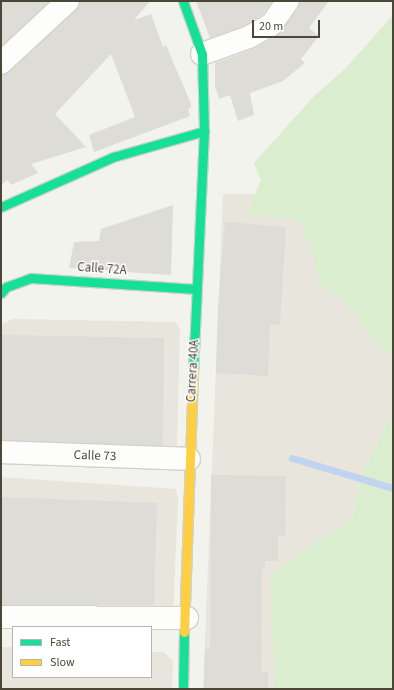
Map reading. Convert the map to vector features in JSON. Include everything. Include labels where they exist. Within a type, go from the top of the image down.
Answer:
[{"type":"street","points":[[1,63],[68,1]]},
{"type":"street","name":"Carrera 40A","points":[[183,1],[202,54],[204,131],[189,459],[187,618],[183,689]]},
{"type":"street","points":[[202,54],[249,38],[271,25],[288,1]]},
{"type":"street","points":[[1,207],[113,157],[204,131]]},
{"type":"street","name":"Calle 72A","points":[[4,290],[31,278],[196,288]]},
{"type":"street","name":"Calle 73","points":[[1,452],[189,459]]},
{"type":"street","points":[[1,617],[187,618]]},
{"type":"shaded area","points":[[223,194],[255,194],[247,213],[298,220],[310,244],[319,282],[346,304],[372,338],[393,357],[393,412],[360,478],[353,519],[313,543],[275,673],[275,689],[203,689]]},
{"type":"shaded area","points":[[14,319],[175,322],[180,329],[177,445],[174,451],[1,449],[1,324]]},
{"type":"shaded area","points":[[1,477],[176,489],[178,499],[173,617],[1,621]]},
{"type":"shaded area","points":[[1,647],[12,647],[12,678],[152,678],[152,652],[163,652],[173,660],[172,689],[1,689]]},
{"type":"green space","points":[[393,15],[393,357],[372,338],[346,304],[319,282],[310,244],[298,220],[247,213],[261,180],[254,163],[315,95],[345,69]]},
{"type":"green space","points":[[393,412],[393,689],[275,689],[270,576],[313,543],[353,519],[360,478]]},
{"type":"building","points":[[1,1],[50,1],[1,46]]},
{"type":"building","points":[[80,1],[150,1],[134,20],[151,14],[163,47],[166,45],[191,104],[191,108],[188,109],[190,116],[94,152],[89,135],[135,117],[111,54],[55,114],[86,147],[31,164],[38,173],[11,185],[8,180],[1,185],[1,75],[9,72],[76,10]]},
{"type":"building","points":[[196,1],[273,1],[262,15],[244,26],[210,38]]},
{"type":"building","points":[[300,1],[329,1],[309,28],[319,36],[301,59],[305,63],[283,81],[250,93],[254,115],[238,121],[230,95],[219,99],[215,86],[215,63],[253,49],[277,36],[298,8]]},
{"type":"building","points":[[173,205],[171,275],[69,268],[74,242],[99,241],[101,229]]},
{"type":"building","points":[[225,222],[286,227],[280,325],[270,324],[268,376],[216,373],[218,306]]},
{"type":"building","points":[[1,335],[164,338],[163,446],[1,440]]},
{"type":"building","points":[[211,475],[286,476],[285,536],[278,536],[278,561],[265,561],[265,569],[262,569],[261,672],[268,672],[268,689],[204,689],[205,649],[210,649]]},
{"type":"building","points":[[1,497],[157,503],[154,605],[1,605]]},
{"type":"waterway","points":[[292,458],[393,488]]},
{"type":"traffic: fast","points":[[183,1],[202,54],[204,131],[193,370]]},
{"type":"traffic: fast","points":[[1,207],[113,157],[204,131]]},
{"type":"traffic: fast","points":[[1,293],[6,287],[31,278],[197,289]]},
{"type":"traffic: fast","points":[[183,689],[184,632]]},
{"type":"traffic: slow","points":[[184,632],[193,370]]}]
